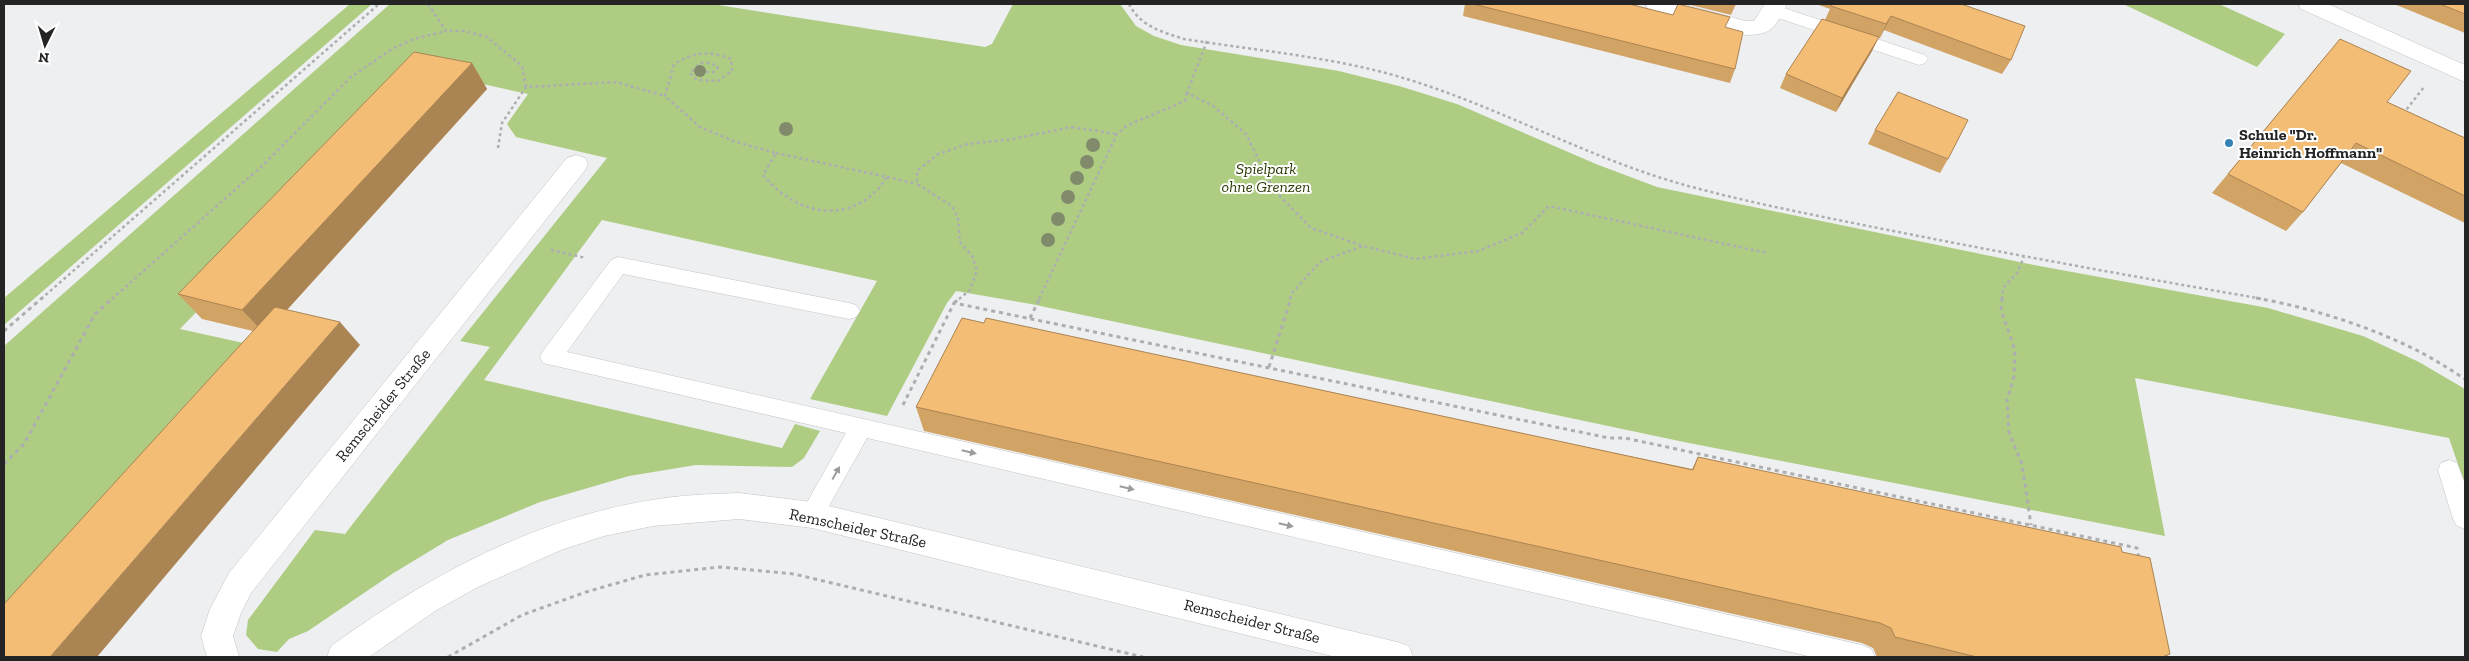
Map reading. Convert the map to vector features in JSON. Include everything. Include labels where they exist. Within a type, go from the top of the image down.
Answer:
[{"type":"street","points":[[1656,4],[1746,28],[1760,28],[1774,7]]},
{"type":"street","points":[[2309,4],[2465,74]]},
{"type":"street","name":"Remscheider Straße","points":[[222,657],[217,636],[226,609],[240,583],[576,164]]},
{"type":"street","name":"Remscheider Straße","points":[[343,657],[378,630],[428,597],[485,567],[553,538],[617,519],[678,510],[743,506],[812,515],[1397,657]]},
{"type":"lane","points":[[1774,7],[1919,59]]},
{"type":"lane","points":[[849,311],[618,265],[552,357],[1862,657]]},
{"type":"lane","points":[[812,515],[862,427]]},
{"type":"lane","points":[[2449,470],[2465,519]]},
{"type":"path","points":[[4,331],[379,4]]},
{"type":"path","points":[[428,4],[446,31]]},
{"type":"path","points":[[1129,4],[1131,10],[1144,23],[1161,32],[1184,39],[1207,41],[1342,64],[1407,79],[1457,96],[1636,171],[1691,187],[1766,205],[2024,257],[2268,300],[2317,313],[2422,353],[2465,379]]},
{"type":"path","points":[[4,464],[24,444],[95,314],[263,165],[351,77],[392,50],[414,39],[446,31],[465,32],[487,37],[522,66],[526,87],[502,123],[498,148]]},
{"type":"path","points":[[1030,318],[1117,134],[1128,125],[1185,101],[1207,41]]},
{"type":"path","points":[[665,96],[674,64],[694,52],[713,51],[731,59],[732,71],[718,81],[697,80],[690,73],[700,63],[711,63],[718,67],[714,72],[706,72]]},
{"type":"path","points":[[2401,117],[2442,63]]},
{"type":"path","points":[[526,87],[616,82],[643,88],[665,96],[700,126],[736,142],[776,153],[917,184],[952,206],[958,218],[960,242],[972,256],[976,270],[970,290],[954,303],[889,433]]},
{"type":"path","points":[[1187,93],[1213,106],[1246,134],[1272,189],[1311,228],[1363,246],[1415,258],[1478,251],[1522,233],[1549,206],[1767,253]]},
{"type":"path","points":[[917,184],[917,171],[931,156],[953,146],[1002,140],[1047,130],[1073,127],[1117,134]]},
{"type":"path","points":[[776,153],[763,175],[771,188],[815,209],[846,210],[862,203],[878,192],[887,177]]},
{"type":"path","points":[[514,242],[618,265]]},
{"type":"path","points":[[1269,367],[1292,293],[1320,262],[1363,246]]},
{"type":"path","points":[[2024,257],[2017,273],[2003,288],[2001,310],[2015,350],[2014,377],[2007,400],[2009,433],[2022,464],[2030,525]]},
{"type":"path","points":[[954,303],[1609,438],[1634,440],[2137,548],[2141,566]]},
{"type":"path","points":[[448,657],[522,615],[586,592],[645,575],[720,567],[794,574],[1143,657]]},
{"type":"green space","points":[[350,4],[372,4],[4,325],[4,298]]},
{"type":"green space","name":"Spielpark ohne Grenzen","points":[[390,4],[712,4],[985,47],[992,44],[1013,4],[1120,4],[1136,26],[1154,36],[1181,45],[1339,71],[1399,86],[1457,104],[1596,164],[1657,187],[2034,265],[2268,308],[2363,336],[2419,362],[2465,389],[2465,485],[2449,438],[2135,378],[2165,536],[1684,442],[1031,304],[956,291],[947,303],[887,416],[810,399],[877,281],[602,220],[484,380],[782,448],[795,424],[820,431],[804,458],[792,467],[696,465],[629,476],[540,502],[448,540],[392,574],[308,631],[289,639],[277,652],[258,649],[246,635],[248,620],[315,530],[345,534],[490,347],[460,341],[607,158],[516,137],[507,124],[528,94],[427,72],[180,329],[257,346],[4,613],[4,346]]},
{"type":"green space","points":[[2123,4],[2219,4],[2285,34],[2257,67]]},
{"type":"building","points":[[1473,4],[1629,4],[1673,15],[1678,4],[1730,17],[1725,27],[1743,32],[1735,69]]},
{"type":"building","points":[[1832,4],[1961,4],[2025,26],[2011,60],[1891,16],[1886,24],[1831,6]]},
{"type":"building","points":[[2440,4],[2465,4],[2465,14]]},
{"type":"building","points":[[1822,19],[1879,37],[1842,98],[1786,74]]},
{"type":"building","points":[[2340,39],[2411,71],[2387,102],[2465,138],[2465,196],[2356,143],[2303,212],[2228,174]]},
{"type":"building","points":[[414,52],[472,63],[242,310],[178,294]]},
{"type":"building","points":[[1898,92],[1968,120],[1948,159],[1875,130]]},
{"type":"building","points":[[275,307],[340,322],[50,657],[4,657],[4,604]]},
{"type":"building","points":[[962,318],[984,323],[986,318],[1693,470],[1698,457],[2121,547],[2122,552],[2150,558],[2170,654],[2162,657],[1977,657],[1895,637],[1891,628],[1880,623],[916,407]]},
{"type":"place","name":"Schule \"Dr. Heinrich Hoffmann\"","points":[[2229,143]]}]
